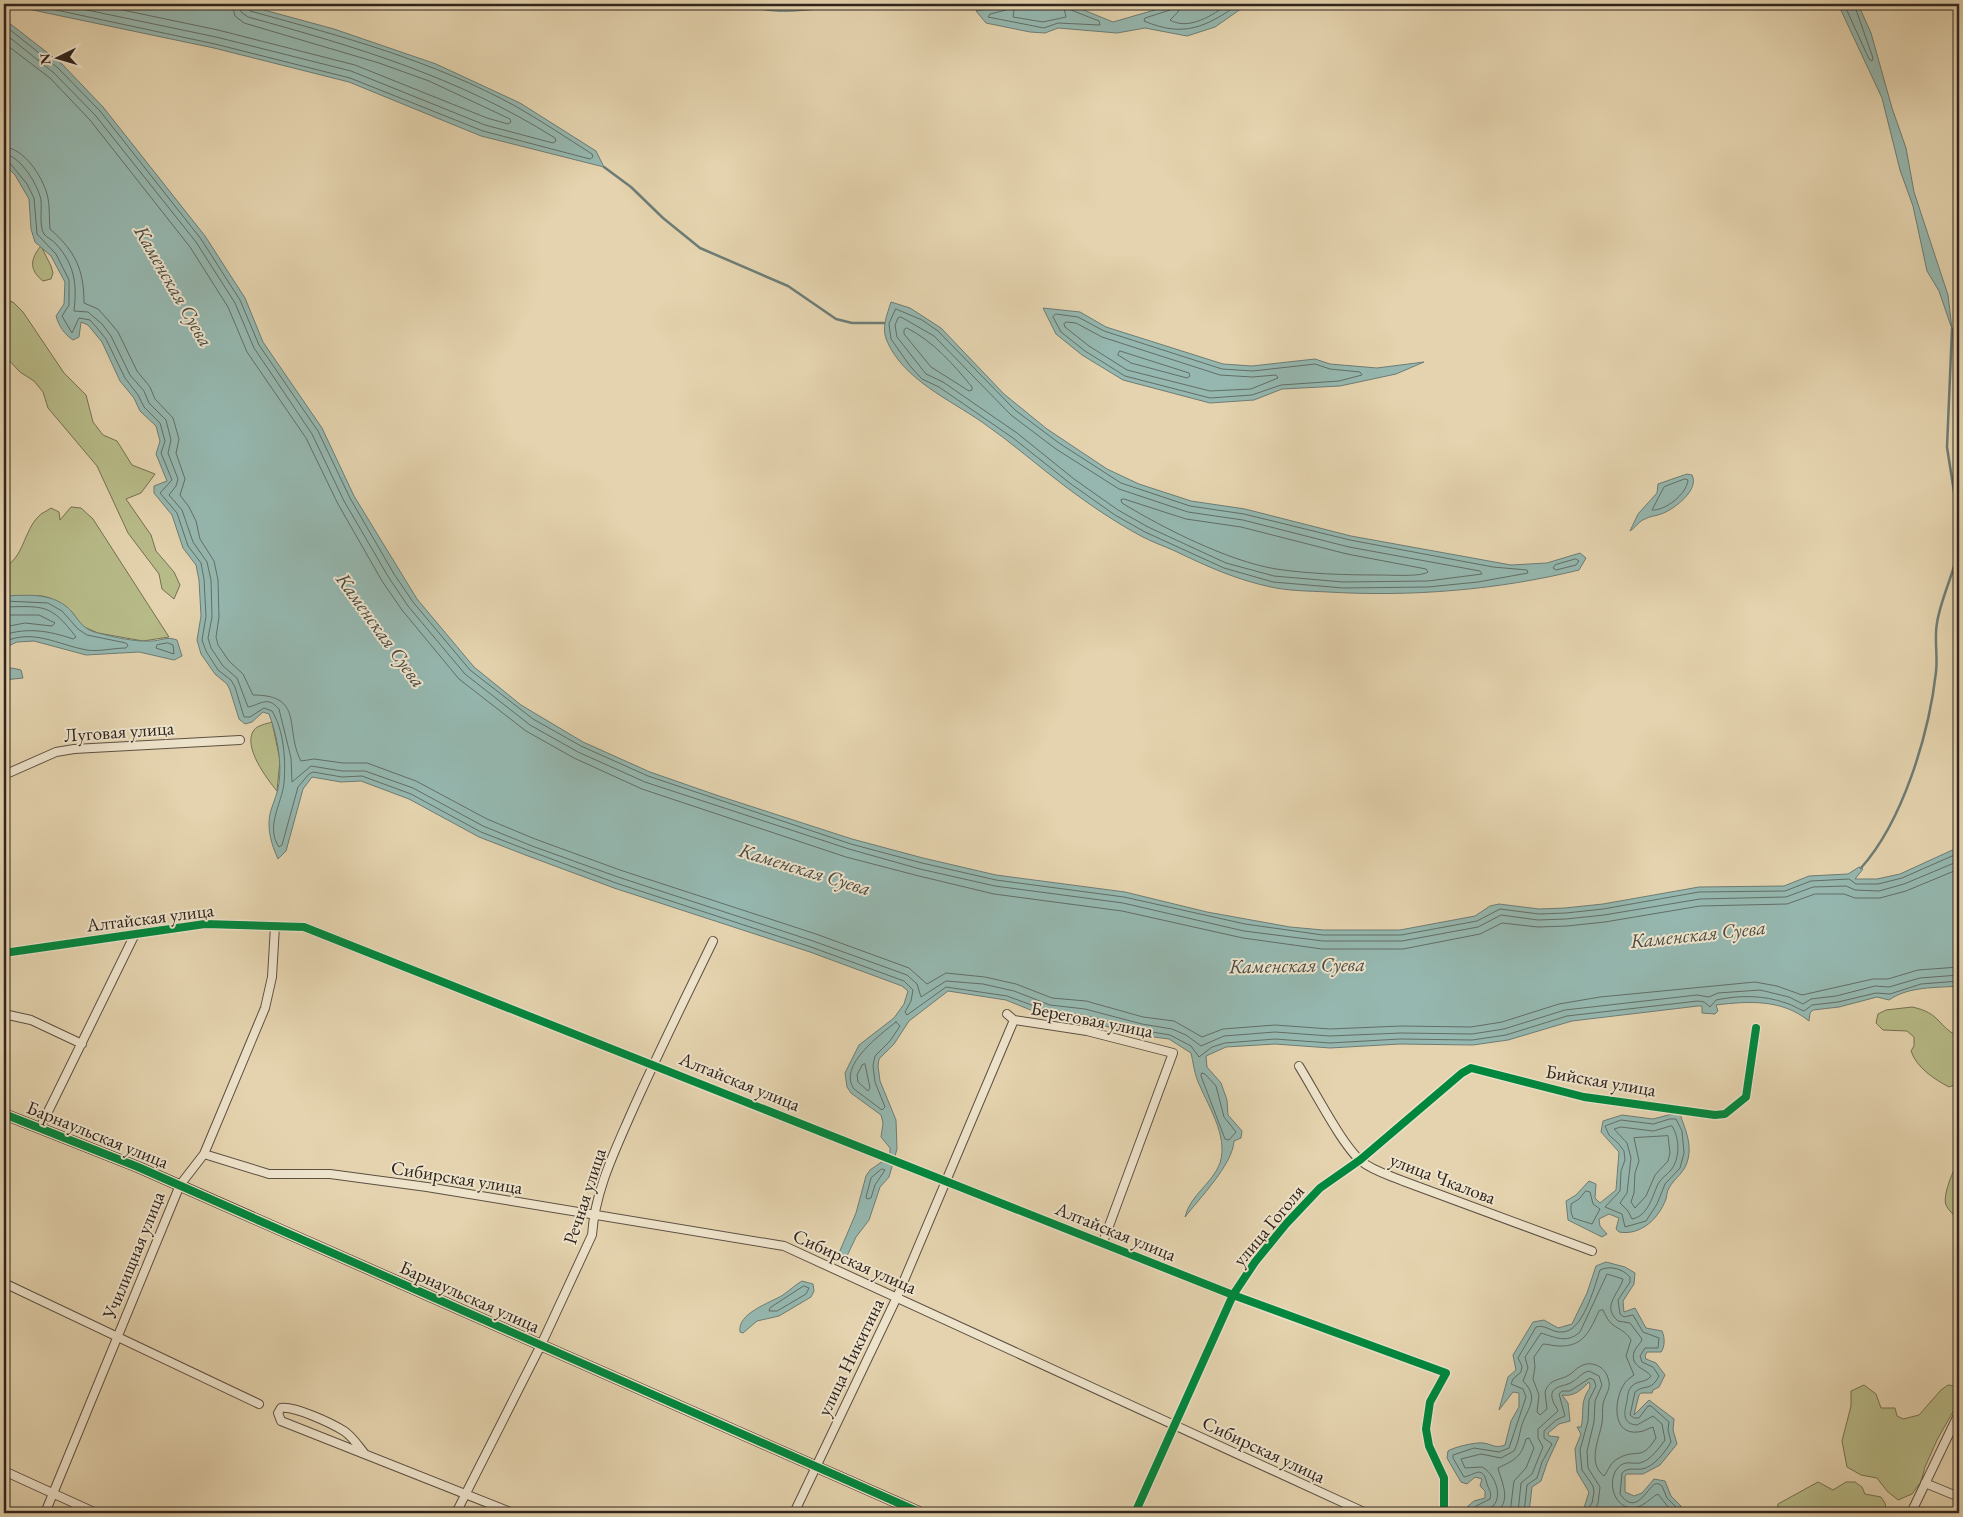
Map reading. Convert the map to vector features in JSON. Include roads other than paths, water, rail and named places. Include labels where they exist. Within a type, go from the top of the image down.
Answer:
[{"type":"street","name":"Луговая улица","points":[[4,775],[56,752],[74,748],[240,740]]},
{"type":"street","name":"Алтайская улица","points":[[4,953],[205,924],[304,927],[1233,1295],[1446,1373],[1430,1402],[1426,1429],[1429,1446],[1444,1478],[1444,1513]]},
{"type":"street","name":"Училищная улица","points":[[45,1513],[180,1185],[204,1154],[265,1008],[272,977],[275,926]]},
{"type":"street","points":[[40,1128],[135,934]]},
{"type":"street","name":"Речная улица","points":[[456,1513],[540,1345],[592,1235],[594,1216],[602,1182],[652,1064],[713,941]]},
{"type":"street","points":[[4,1014],[31,1020],[82,1044]]},
{"type":"street","name":"Береговая улица","points":[[1007,1014],[1014,1020],[1087,1031],[1173,1053],[1103,1242]]},
{"type":"street","name":"улица Никитина","points":[[794,1513],[897,1298],[1014,1020]]},
{"type":"street","name":"Бийская улица","points":[[1472,1068],[1584,1097],[1714,1116],[1725,1114],[1746,1097],[1756,1028]]},
{"type":"street","name":"улица Чкалова","points":[[1299,1066],[1344,1139],[1360,1160],[1377,1170],[1403,1181],[1592,1251]]},
{"type":"street","name":"улица Гоголя","points":[[1135,1513],[1233,1295],[1255,1262],[1286,1224],[1320,1188],[1360,1160],[1462,1073],[1472,1068]]},
{"type":"street","name":"Барнаульская улица","points":[[4,1114],[180,1185],[921,1513]]},
{"type":"street","name":"Сибирская улица","points":[[204,1154],[270,1174],[330,1174],[428,1187],[784,1246],[1366,1513]]},
{"type":"street","points":[[4,1283],[259,1404]]},
{"type":"street","points":[[365,1454],[345,1432],[296,1410],[281,1408],[278,1412],[281,1421],[365,1454],[465,1492],[513,1513]]},
{"type":"street","points":[[1912,1513],[1959,1413]]},
{"type":"street","points":[[4,1472],[96,1513]]},
{"type":"street","points":[[1925,1483],[1959,1497]]},
{"type":"water","points":[[4,4],[242,4],[334,29],[436,64],[520,103],[596,151],[604,167],[481,136],[349,82],[214,48]]},
{"type":"water","points":[[747,4],[906,4],[904,8],[896,9],[842,8],[778,11],[757,8]]},
{"type":"water","points":[[1017,4],[1069,4],[1113,22],[1172,5],[1248,4],[1215,27],[1187,36],[1145,28],[1117,33],[1058,28],[1045,33],[1030,32],[986,23],[976,11]]},
{"type":"water","points":[[1838,4],[1858,4],[1871,33],[1892,108],[1906,148],[1914,192],[1948,295],[1952,329],[1939,291],[1927,271],[1913,206],[1900,170],[1882,98]]},
{"type":"water","name":"Каменская Суева","points":[[4,19],[62,64],[103,107],[205,236],[245,298],[263,342],[322,428],[354,496],[417,599],[474,667],[521,705],[583,742],[650,772],[719,796],[852,839],[923,858],[996,875],[1125,892],[1207,912],[1290,927],[1323,930],[1400,930],[1475,916],[1490,906],[1499,904],[1539,909],[1565,908],[1603,904],[1699,887],[1784,886],[1809,876],[1848,874],[1859,867],[1863,869],[1855,879],[1877,879],[1900,874],[1959,847],[1959,986],[1914,990],[1897,995],[1889,1000],[1877,997],[1839,1007],[1813,1010],[1810,1013],[1809,1021],[1799,1014],[1776,1005],[1741,1003],[1716,1005],[1718,1011],[1715,1014],[1702,1013],[1702,1006],[1698,1006],[1572,1021],[1508,1040],[1473,1045],[1400,1044],[1330,1048],[1275,1044],[1226,1047],[1206,1056],[1207,1067],[1221,1083],[1227,1100],[1228,1115],[1242,1131],[1241,1138],[1234,1141],[1228,1160],[1222,1170],[1185,1217],[1196,1196],[1217,1170],[1222,1152],[1219,1130],[1197,1079],[1191,1053],[1169,1039],[1139,1035],[1082,1020],[1043,1015],[1006,1000],[948,991],[909,1021],[894,1044],[879,1059],[880,1081],[896,1120],[897,1149],[889,1177],[880,1187],[869,1220],[856,1237],[846,1258],[841,1262],[836,1260],[856,1213],[866,1176],[870,1170],[890,1156],[890,1148],[881,1137],[883,1123],[881,1115],[851,1093],[847,1087],[845,1073],[859,1045],[894,1018],[904,1004],[908,991],[902,986],[810,952],[614,888],[528,856],[479,837],[409,799],[361,781],[341,782],[312,777],[303,789],[286,851],[278,859],[271,841],[269,829],[271,810],[278,790],[280,775],[278,748],[274,731],[269,714],[263,712],[252,722],[245,724],[239,719],[227,684],[215,674],[201,654],[197,640],[201,616],[199,580],[196,565],[183,548],[172,515],[154,493],[154,486],[167,481],[156,454],[160,441],[156,426],[140,411],[134,398],[120,381],[102,342],[88,325],[81,322],[79,337],[73,340],[60,326],[56,316],[64,304],[65,282],[51,256],[35,242],[31,229],[29,199],[15,175],[4,164]]},
{"type":"water","points":[[891,302],[910,308],[941,328],[1004,394],[1047,429],[1107,469],[1139,484],[1191,501],[1245,509],[1351,536],[1511,565],[1547,563],[1580,553],[1586,558],[1579,570],[1548,577],[1486,587],[1423,593],[1292,590],[1258,584],[1234,576],[1131,531],[1093,507],[993,430],[928,388],[904,367],[887,341],[885,322]]},
{"type":"water","points":[[1043,308],[1080,312],[1106,327],[1223,364],[1252,366],[1315,359],[1330,364],[1377,368],[1424,362],[1396,374],[1340,386],[1282,389],[1254,400],[1210,403],[1123,380],[1082,355],[1056,334]]},
{"type":"water","points":[[1687,474],[1692,475],[1693,481],[1689,493],[1684,499],[1666,512],[1643,520],[1630,531],[1638,514],[1657,493],[1658,484]]},
{"type":"water","points":[[4,596],[40,596],[57,601],[72,612],[86,628],[104,635],[138,641],[155,641],[170,638],[177,640],[182,656],[174,660],[139,652],[86,655],[34,641],[17,642],[4,648]]},
{"type":"water","points":[[12,668],[21,670],[23,678],[4,680],[4,670]]},
{"type":"water","points":[[1676,1113],[1680,1114],[1687,1136],[1689,1153],[1687,1164],[1671,1184],[1663,1206],[1654,1219],[1642,1228],[1627,1233],[1619,1232],[1616,1229],[1619,1218],[1609,1214],[1599,1219],[1600,1226],[1607,1234],[1602,1237],[1568,1220],[1566,1201],[1576,1195],[1589,1181],[1596,1184],[1595,1198],[1600,1203],[1616,1190],[1619,1152],[1601,1132],[1603,1121],[1622,1115],[1653,1119]]},
{"type":"water","points":[[1606,1262],[1625,1267],[1635,1273],[1634,1284],[1623,1301],[1624,1312],[1635,1308],[1646,1328],[1662,1331],[1664,1336],[1664,1345],[1661,1352],[1647,1352],[1645,1356],[1646,1359],[1656,1363],[1665,1375],[1659,1387],[1653,1390],[1652,1393],[1641,1393],[1639,1395],[1634,1415],[1649,1400],[1674,1419],[1673,1430],[1677,1444],[1660,1465],[1643,1474],[1627,1474],[1625,1476],[1625,1492],[1634,1496],[1642,1493],[1654,1479],[1665,1481],[1671,1496],[1681,1506],[1680,1513],[1576,1513],[1584,1508],[1589,1492],[1577,1472],[1575,1449],[1581,1434],[1577,1427],[1581,1427],[1583,1404],[1590,1388],[1589,1382],[1574,1394],[1562,1395],[1568,1403],[1570,1421],[1559,1424],[1548,1433],[1549,1436],[1559,1437],[1541,1481],[1532,1487],[1529,1512],[1468,1513],[1468,1506],[1474,1501],[1485,1498],[1485,1491],[1480,1486],[1482,1479],[1475,1477],[1467,1484],[1461,1482],[1447,1458],[1448,1451],[1475,1443],[1496,1446],[1505,1445],[1511,1421],[1519,1407],[1519,1393],[1513,1392],[1499,1410],[1508,1377],[1516,1370],[1513,1355],[1533,1322],[1544,1320],[1558,1328],[1572,1324],[1587,1293],[1596,1266]]},
{"type":"water","points":[[802,1281],[813,1284],[814,1291],[811,1297],[779,1316],[757,1321],[743,1333],[740,1332],[740,1325],[749,1314],[783,1295]]},
{"type":"waterway","points":[[604,167],[631,187],[663,218],[700,248],[788,286],[836,319],[852,323],[884,323]]},
{"type":"waterway","points":[[1952,329],[1947,447],[1959,524]]},
{"type":"waterway","points":[[1861,868],[1876,849],[1889,826],[1912,776],[1927,722],[1936,672],[1937,623],[1959,546]]}]
